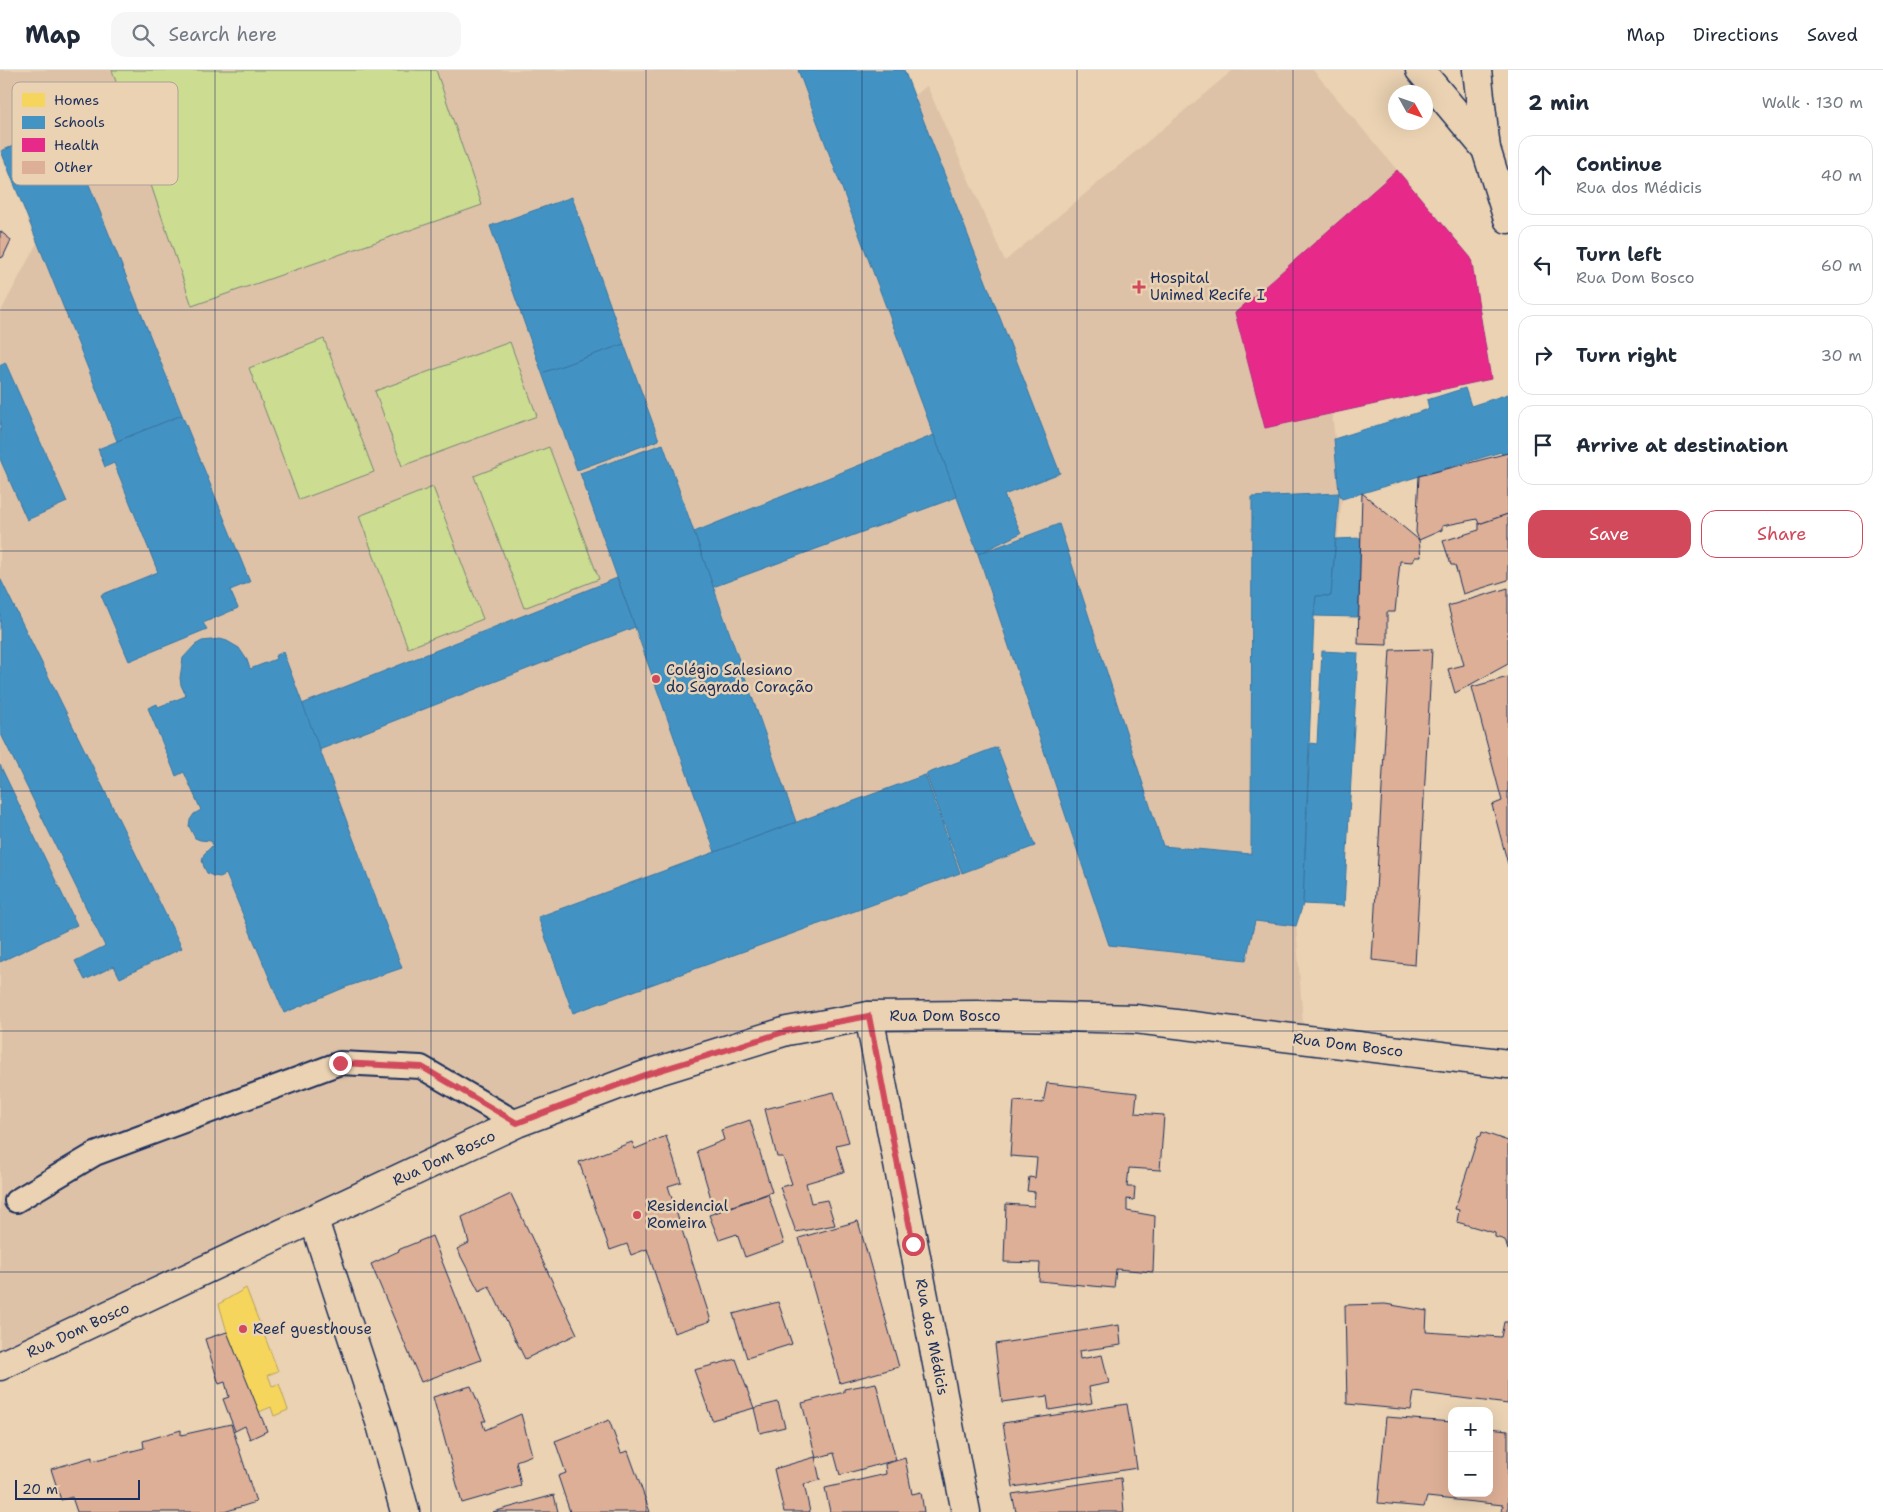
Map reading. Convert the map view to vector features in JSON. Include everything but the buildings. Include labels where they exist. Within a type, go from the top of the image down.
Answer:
[{"type":"main road","points":[[1420,70],[1486,149]]},
{"type":"main road","points":[[1477,70],[1486,149],[1508,219]]},
{"type":"main road","name":"Rua Dom Bosco","points":[[0,1366],[517,1123],[645,1075],[787,1031],[869,1016],[978,1015],[1135,1019],[1508,1064]]},
{"type":"main road","name":"Rua dos Médicis","points":[[869,1016],[966,1512]]},
{"type":"main road","points":[[314,1220],[382,1428],[405,1512]]},
{"type":"lane","points":[[16,1201],[95,1154],[340,1063],[422,1067],[517,1123]]},
{"type":"shaded area","name":"Colégio Salesiano do Sagrado Coração","points":[[0,70],[904,70],[914,96],[927,86],[1005,261],[1233,70],[1313,70],[1397,170],[1235,313],[1265,428],[1332,414],[1342,499],[1331,596],[1314,616],[1303,904],[1296,926],[1304,1039],[869,1016],[645,1075],[0,1366],[0,313],[37,243],[14,185],[178,185],[178,82],[12,82],[12,181],[0,151]]},
{"type":"green space","points":[[112,70],[436,70],[482,205],[192,306],[151,185],[178,185],[178,82],[116,82]]},
{"type":"green space","points":[[324,339],[374,472],[299,500],[249,368]]},
{"type":"green space","points":[[510,342],[537,416],[402,466],[375,391]]},
{"type":"green space","points":[[549,447],[599,579],[524,608],[474,476]]},
{"type":"green space","points":[[433,487],[483,619],[408,648],[359,516]]},
{"type":"place","name":"Hospital Unimed Recife I","points":[[1139,287]]},
{"type":"place","name":"Colégio Salesiano do Sagrado Coração","points":[[656,679]]},
{"type":"place","name":"Residencial Romeira","points":[[637,1215]]},
{"type":"place","name":"Reef guesthouse","points":[[243,1329]]},
{"type":"route","points":[[340,1063],[422,1067],[517,1123],[645,1075],[787,1031],[869,1016],[913,1244]]}]
